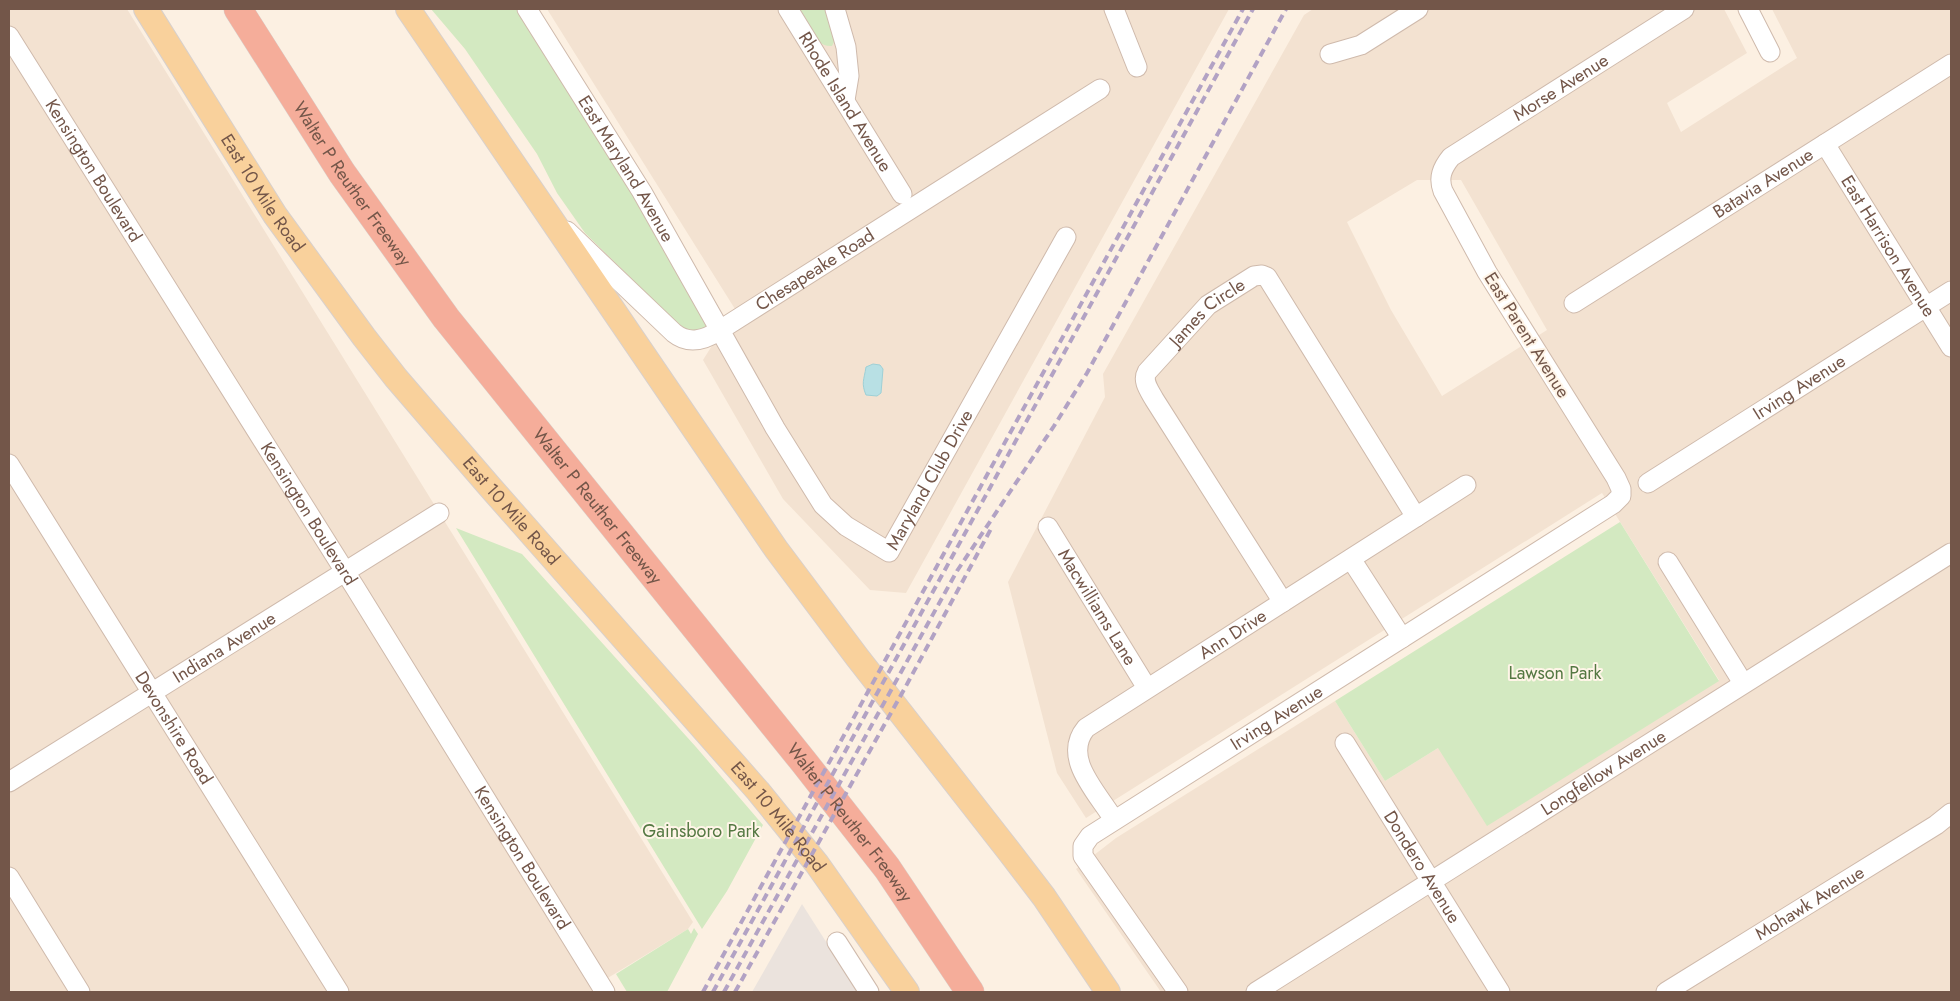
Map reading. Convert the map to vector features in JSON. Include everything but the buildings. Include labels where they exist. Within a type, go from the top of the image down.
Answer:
[{"type":"highway","name":"Walter P Reuther Freeway","points":[[238,9],[342,173],[440,310],[498,385],[803,760],[882,861],[920,914],[970,992]]},
{"type":"main road","name":"East 10 Mile Road","points":[[146,9],[275,216],[369,344],[490,487],[758,791],[817,864],[907,992]]},
{"type":"main road","points":[[408,9],[776,549],[857,657],[1044,897],[1108,992]]},
{"type":"street","name":"East Maryland Avenue","points":[[526,9],[642,192],[720,330]]},
{"type":"street","name":"Rhode Island Avenue","points":[[788,9],[902,194]]},
{"type":"street","points":[[835,9],[846,47],[849,76],[844,100]]},
{"type":"street","points":[[1114,9],[1137,67]]},
{"type":"street","points":[[1330,54],[1361,45],[1418,9]]},
{"type":"street","name":"Morse Avenue","points":[[1442,171],[1451,157],[1684,9]]},
{"type":"street","points":[[1748,9],[1770,52]]},
{"type":"street","name":"Kensington Boulevard","points":[[9,36],[605,992]]},
{"type":"street","name":"Batavia Avenue","points":[[1574,302],[1951,64]]},
{"type":"street","name":"Chesapeake Road","points":[[547,212],[680,338],[699,340],[720,330],[1100,90]]},
{"type":"street","name":"East Harrison Avenue","points":[[1825,144],[1951,347]]},
{"type":"street","name":"East Parent Avenue","points":[[1442,171],[1443,191],[1483,264],[1616,478],[1621,489],[1621,496]]},
{"type":"street","name":"Maryland Club Drive","points":[[720,330],[775,428],[823,505],[846,526],[889,552],[1066,237]]},
{"type":"street","name":"James Circle","points":[[1283,602],[1154,399],[1144,379],[1147,372],[1202,311],[1231,291],[1258,275],[1265,276],[1269,280],[1416,517]]},
{"type":"street","name":"Irving Avenue","points":[[1648,483],[1951,291]]},
{"type":"street","name":"Devonshire Road","points":[[9,464],[339,992]]},
{"type":"street","name":"Ann Drive","points":[[1114,820],[1082,770],[1076,752],[1077,743],[1086,728],[1466,485]]},
{"type":"street","name":"Irving Avenue","points":[[1178,992],[1083,856],[1083,846],[1090,836],[1613,504],[1621,496]]},
{"type":"street","name":"Indiana Avenue","points":[[9,782],[439,513]]},
{"type":"street","name":"Macwilliams Lane","points":[[1048,527],[1147,688]]},
{"type":"street","name":"Longfellow Avenue","points":[[1256,992],[1951,553]]},
{"type":"street","points":[[1351,559],[1402,638]]},
{"type":"street","points":[[1668,562],[1743,684]]},
{"type":"street","name":"Dondero Avenue","points":[[1345,743],[1500,992]]},
{"type":"street","name":"Mohawk Avenue","points":[[1666,992],[1936,825],[1951,813]]},
{"type":"street","points":[[9,877],[80,992]]},
{"type":"street","points":[[837,942],[869,992]]},
{"type":"shaded area","points":[[9,9],[127,9],[693,922],[688,929],[593,987],[596,992],[9,992]]},
{"type":"shaded area","points":[[547,9],[1229,9],[906,593],[870,590],[783,499],[703,360],[735,309]]},
{"type":"shaded area","points":[[1313,9],[1724,9],[1747,53],[1667,103],[1681,132],[1797,58],[1772,9],[1951,9],[1951,992],[1161,992],[1076,869],[1116,838],[1335,701],[1385,781],[1438,748],[1719,680],[1602,493],[1086,818],[1057,773],[1008,582],[1105,397],[1103,374],[1304,15]],"holes":[[[1417,180],[1461,180],[1547,330],[1442,396],[1391,310],[1347,222]]]},
{"type":"shaded area","points":[[802,904],[858,992],[752,992]]},
{"type":"green space","points":[[431,9],[517,9],[627,184],[708,325],[706,329],[686,332],[585,233],[557,193],[537,154],[465,49]]},
{"type":"green space","points":[[797,9],[827,9],[836,38],[832,46],[820,43],[807,27]]},
{"type":"green space","name":"Lawson Park","points":[[1620,522],[1719,681],[1487,826],[1438,748],[1385,781],[1335,701]]},
{"type":"green space","name":"Gainsboro Park","points":[[456,528],[522,554],[696,747],[763,825],[727,891],[702,929]]},
{"type":"green space","points":[[694,928],[698,934],[667,992],[627,992],[616,974],[688,929],[691,934]]},
{"type":"water","points":[[873,364],[880,365],[883,369],[881,393],[877,396],[866,395],[863,381],[866,367]]},
{"type":"railway","points":[[703,992],[1243,9]]},
{"type":"railway","points":[[713,992],[1253,9]]},
{"type":"railway","points":[[724,992],[957,571],[1054,426],[1087,373],[1286,9]]},
{"type":"railway","points":[[735,992],[906,686],[992,527]]}]
